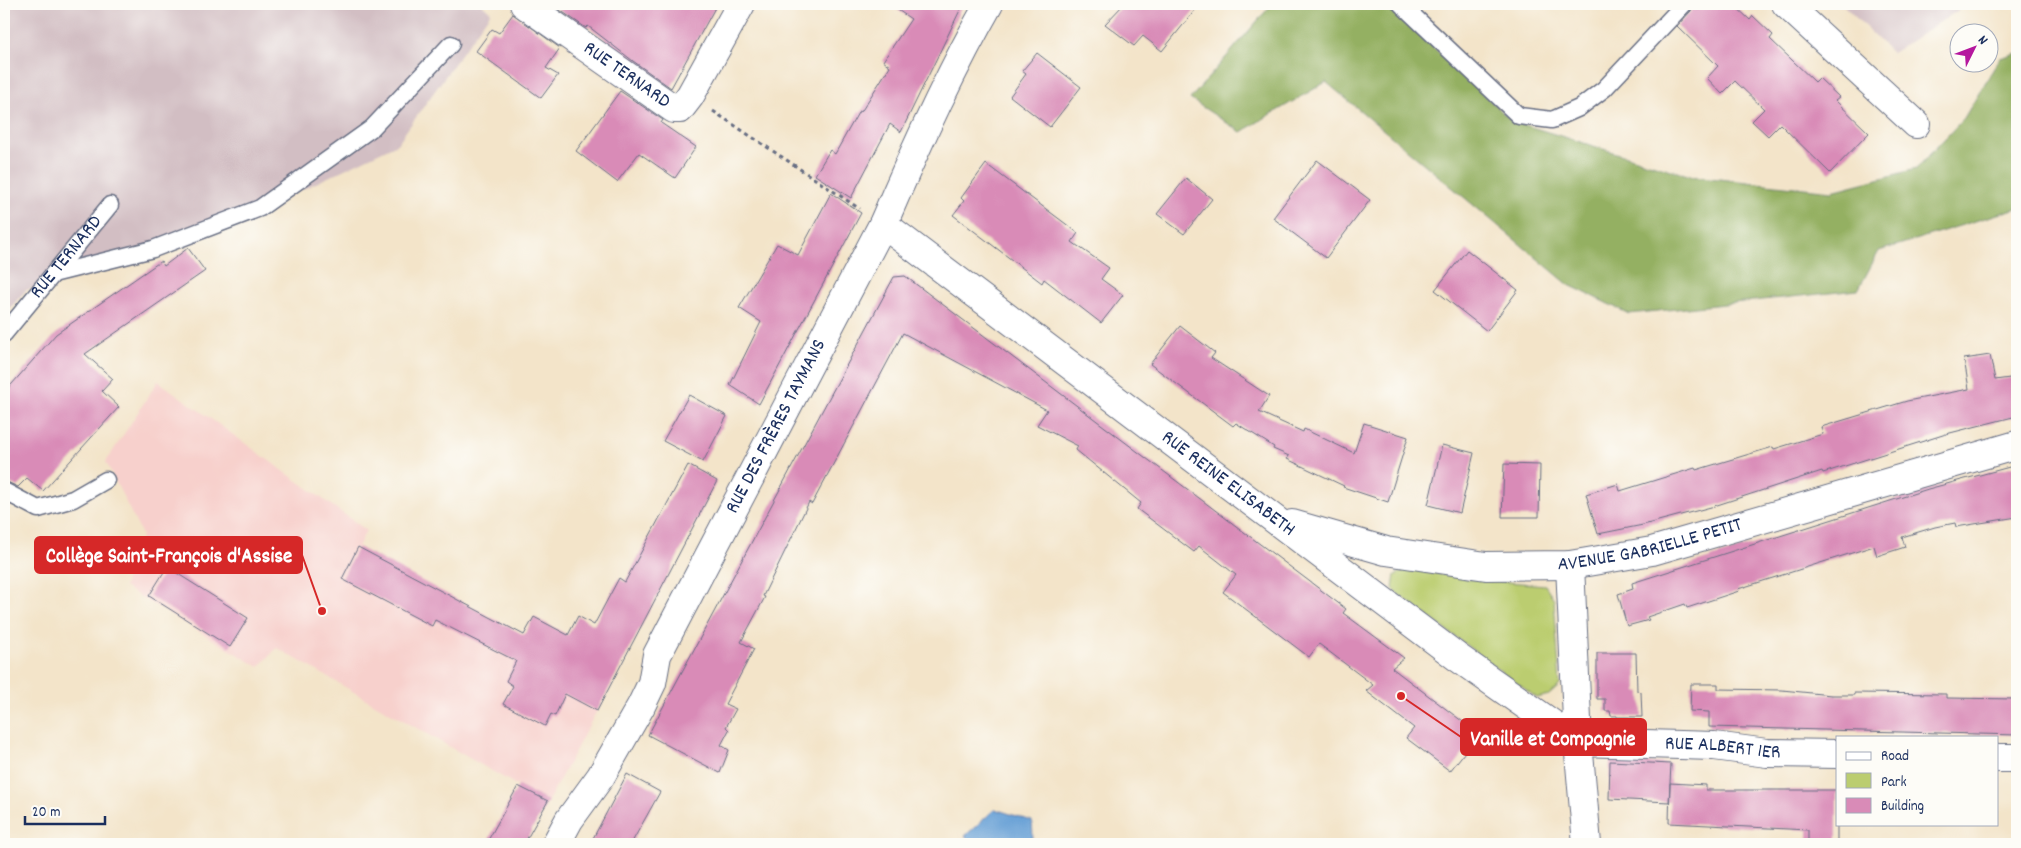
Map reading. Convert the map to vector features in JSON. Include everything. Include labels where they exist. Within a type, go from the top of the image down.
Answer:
[{"type":"street","name":"RUE TERNARD","points":[[524,4],[674,109],[680,108],[690,96],[741,4]]},
{"type":"street","name":"RUE DES FRÈRES TAYMANS","points":[[556,844],[570,820],[601,776],[641,706],[652,683],[657,655],[883,224],[905,172],[975,30],[990,4]]},
{"type":"street","points":[[1786,4],[1916,124]]},
{"type":"street","name":"RUE REINE ELISABETH","points":[[883,224],[1457,657],[1578,742]]},
{"type":"street","name":"AVENUE GABRIELLE PETIT","points":[[1276,520],[1386,551],[1486,566],[1570,565],[1652,550],[2017,444]]},
{"type":"street","points":[[1570,565],[1578,742],[1587,844]]},
{"type":"street","name":"RUE ALBERT 1ER","points":[[1578,742],[1714,746],[1767,753],[1836,754]]},
{"type":"street","points":[[1998,758],[2017,758]]},
{"type":"lane","points":[[1401,4],[1519,116],[1552,120],[1579,108],[1604,90],[1684,4]]},
{"type":"lane","points":[[53,274],[153,250],[260,208],[372,128],[451,44]]},
{"type":"lane","name":"RUE TERNARD","points":[[4,334],[110,205]]},
{"type":"lane","points":[[4,492],[38,509],[74,499],[106,480]]},
{"type":"path","points":[[690,96],[883,224]]},
{"type":"shaded area","points":[[4,4],[482,4],[491,12],[397,144],[193,242],[26,290],[4,315]]},
{"type":"shaded area","points":[[1842,4],[1968,4],[1892,53]]},
{"type":"shaded area","points":[[158,381],[366,530],[358,547],[613,681],[548,801],[518,786],[277,648],[259,667],[124,587],[142,535],[106,462]]},
{"type":"green space","points":[[1272,4],[1387,4],[1512,121],[1691,176],[1832,191],[1916,169],[1964,118],[1992,72],[1998,72],[1998,61],[2000,58],[2017,53],[2017,208],[1879,251],[1858,290],[1629,314],[1569,285],[1326,82],[1241,132],[1190,99]]},
{"type":"green space","points":[[1408,569],[1470,579],[1545,585],[1554,599],[1560,685],[1549,695],[1537,698],[1398,594],[1393,588],[1395,575]]},
{"type":"water","points":[[995,809],[1032,821],[1033,836],[1029,844],[973,844],[965,836]]},
{"type":"building","points":[[551,4],[717,4],[671,88],[588,26],[586,28]]},
{"type":"building","points":[[889,4],[963,4],[901,132],[890,124],[851,198],[815,175],[830,150],[835,154],[859,111],[861,112],[890,66],[883,61],[911,19]]},
{"type":"building","points":[[1124,4],[1200,4],[1162,51],[1143,36],[1134,46],[1105,24]]},
{"type":"building","points":[[1694,4],[1733,4],[1750,20],[1753,16],[1773,35],[1770,39],[1815,82],[1819,78],[1839,97],[1835,100],[1869,133],[1830,173],[1780,124],[1768,136],[1752,121],[1764,109],[1735,81],[1722,94],[1707,78],[1718,66],[1677,26],[1691,11]]},
{"type":"building","points":[[513,14],[560,48],[546,68],[558,75],[541,98],[476,51],[492,29],[499,33]]},
{"type":"building","points":[[1037,53],[1081,87],[1050,127],[1010,96],[1026,74],[1022,71]]},
{"type":"building","points":[[620,91],[663,120],[661,123],[696,147],[675,178],[639,153],[617,182],[576,151]]},
{"type":"building","points":[[1317,160],[1370,200],[1326,258],[1273,218]]},
{"type":"building","points":[[986,164],[1078,233],[1072,242],[1109,268],[1101,279],[1123,295],[1101,323],[1044,279],[1042,283],[953,215],[964,201],[961,198]]},
{"type":"building","points":[[1186,178],[1212,199],[1184,234],[1157,214]]},
{"type":"building","points":[[831,193],[861,213],[759,404],[730,385],[761,322],[739,308],[777,244],[798,255]]},
{"type":"building","points":[[188,248],[205,271],[85,354],[113,379],[102,391],[119,407],[43,491],[27,478],[18,487],[5,481],[4,393],[56,334],[161,261],[164,266]]},
{"type":"building","points":[[1467,250],[1518,290],[1487,331],[1435,290]]},
{"type":"building","points":[[905,276],[1346,609],[1343,613],[1404,658],[1392,668],[1479,734],[1450,771],[1406,738],[1414,728],[1366,691],[1373,685],[1319,644],[1309,657],[1223,592],[1236,575],[1199,546],[1194,552],[1137,509],[1141,503],[1076,450],[1078,446],[1037,425],[1047,410],[903,333],[812,504],[809,502],[763,596],[765,597],[741,642],[754,649],[725,704],[736,709],[726,727],[729,730],[721,745],[729,750],[720,773],[648,735],[894,277]]},
{"type":"building","points":[[1180,326],[1215,353],[1211,358],[1269,396],[1259,412],[1303,432],[1304,429],[1354,453],[1364,423],[1408,437],[1388,502],[1343,487],[1287,459],[1289,456],[1273,449],[1274,447],[1236,423],[1233,426],[1150,364]]},
{"type":"building","points":[[1990,355],[1995,380],[2017,377],[2017,416],[1946,434],[1711,507],[1643,525],[1598,534],[1586,494],[1618,484],[1620,491],[1695,468],[1696,470],[1773,447],[1774,449],[1823,434],[1821,427],[1907,401],[1969,389],[1964,359]]},
{"type":"building","points":[[689,395],[727,416],[703,462],[663,441]]},
{"type":"building","points":[[1442,445],[1474,453],[1460,513],[1428,505]]},
{"type":"building","points":[[1504,464],[1540,465],[1539,517],[1502,517]]},
{"type":"building","points":[[688,465],[717,481],[597,711],[565,694],[555,716],[551,714],[545,726],[503,704],[513,686],[506,681],[516,661],[435,620],[432,626],[342,579],[358,547],[524,635],[534,617],[568,635],[578,616],[594,625],[619,578],[625,582]]},
{"type":"building","points":[[2017,465],[2017,517],[1956,527],[1955,523],[1935,527],[1902,537],[1905,547],[1877,556],[1874,546],[1738,589],[1739,591],[1687,608],[1685,604],[1647,617],[1649,620],[1627,626],[1618,594],[1633,589],[1632,583],[1928,489]]},
{"type":"building","points":[[167,567],[248,618],[230,647],[149,596]]},
{"type":"building","points":[[1597,653],[1636,653],[1637,691],[1641,692],[1642,717],[1617,717],[1611,716],[1610,711],[1605,711],[1605,699],[1597,699]]},
{"type":"building","points":[[1691,684],[1718,684],[1718,689],[1782,690],[1831,695],[1854,695],[1854,693],[1946,694],[1946,698],[2017,699],[2017,735],[1709,727],[1709,712],[1690,711]]},
{"type":"building","points":[[1610,761],[1671,764],[1669,802],[1609,799]]},
{"type":"building","points":[[627,774],[660,792],[631,844],[590,844]]},
{"type":"building","points":[[1670,783],[1706,785],[1706,790],[1836,790],[1837,843],[1808,842],[1808,830],[1669,823]]},
{"type":"building","points":[[518,786],[548,801],[524,844],[486,844]]},
{"type":"place","name":"Collège Saint-François d'Assise","points":[[322,611]]},
{"type":"place","name":"Vanille et Compagnie","points":[[1401,696]]}]
